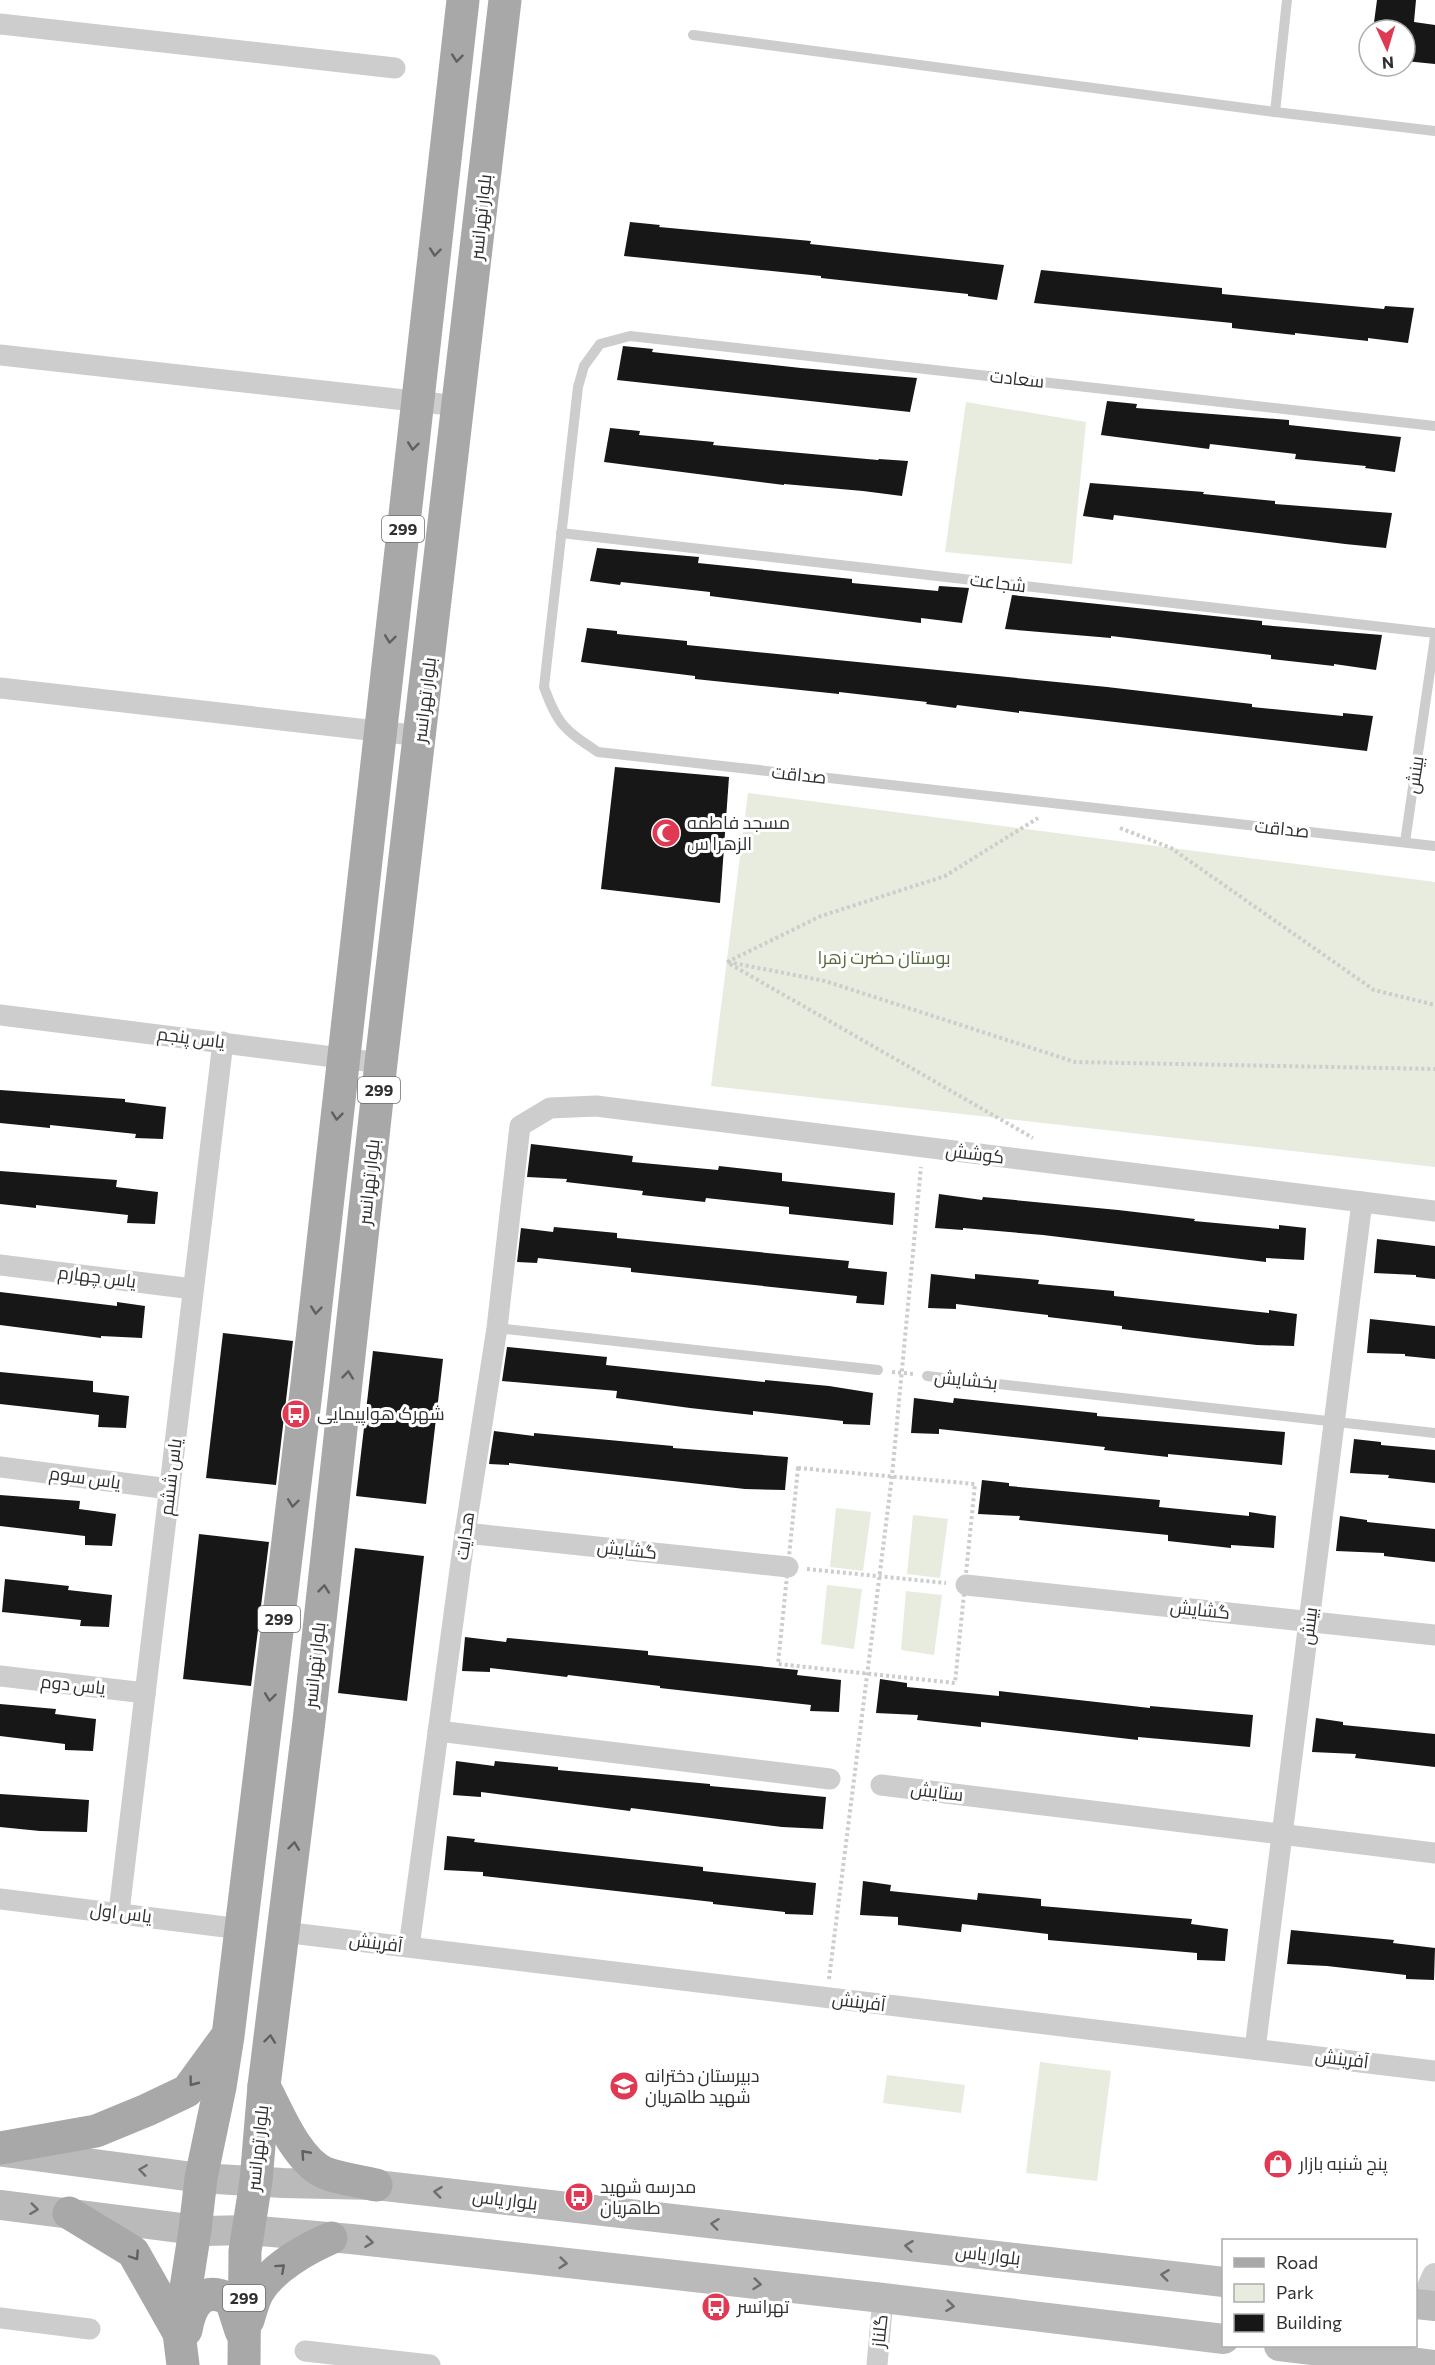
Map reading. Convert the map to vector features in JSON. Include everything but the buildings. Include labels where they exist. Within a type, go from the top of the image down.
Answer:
[{"type":"main road","name":"299","points":[[181,2351],[201,2178],[228,2036],[307,1384],[463,0]]},
{"type":"main road","name":"بلوار تهرانسر","points":[[243,2350],[248,2230],[256,2181],[264,2086],[347,1389],[381,1063],[421,736],[505,0]]},
{"type":"main road","points":[[0,2150],[96,2131],[187,2091],[228,2036]]},
{"type":"main road","points":[[264,2086],[293,2141],[309,2160],[324,2172],[376,2185]]},
{"type":"main road","name":"بلوار یاس","points":[[0,2150],[201,2178],[376,2185],[1222,2282]]},
{"type":"main road","points":[[0,2205],[195,2230],[248,2230],[331,2238],[884,2298],[1222,2339]]},
{"type":"main road","points":[[69,2213],[133,2252],[181,2351]]},
{"type":"main road","points":[[243,2350],[256,2295],[263,2285],[293,2257],[331,2238]]},
{"type":"main road","points":[[181,2351],[193,2306],[198,2299],[206,2295],[221,2295],[231,2301],[243,2350]]},
{"type":"main road","points":[[1285,2347],[1379,2361],[1435,2365]]},
{"type":"street","points":[[0,24],[396,68]]},
{"type":"street","points":[[0,355],[459,406]]},
{"type":"street","points":[[0,688],[421,736]]},
{"type":"street","name":"یاس پنجم","points":[[0,1015],[381,1063]]},
{"type":"street","name":"یاس ششم","points":[[119,1912],[223,1042]]},
{"type":"street","name":"کوشش","points":[[520,1126],[550,1108],[596,1106],[1435,1210]]},
{"type":"street","name":"هدایت","points":[[409,1947],[465,1533],[497,1328],[520,1126]]},
{"type":"street","name":"بینش","points":[[1255,2049],[1362,1202]]},
{"type":"street","name":"یاس چهارم","points":[[0,1265],[193,1289]]},
{"type":"street","name":"یاس سوم","points":[[0,1467],[169,1489]]},
{"type":"street","name":"گشایش","points":[[465,1533],[789,1567]]},
{"type":"street","name":"گشایش","points":[[966,1585],[1435,1635]]},
{"type":"street","name":"یاس دوم","points":[[0,1677],[145,1693]]},
{"type":"street","points":[[438,1731],[830,1779]]},
{"type":"street","name":"ستایش","points":[[881,1785],[1435,1853]]},
{"type":"street","name":"یاس اول","points":[[0,1899],[241,1929]]},
{"type":"street","name":"آفرینش","points":[[283,1932],[1435,2071]]},
{"type":"street","points":[[1424,2305],[1435,2276]]},
{"type":"street","name":"گلناز","points":[[877,2365],[884,2298]]},
{"type":"street","points":[[0,2318],[90,2329]]},
{"type":"street","points":[[305,2350],[430,2365]]},
{"type":"lane","points":[[1275,112],[1287,0]]},
{"type":"lane","points":[[693,35],[1435,131]]},
{"type":"lane","name":"سعادت","points":[[600,344],[630,336],[1435,426]]},
{"type":"lane","name":"صداقت","points":[[600,344],[584,366],[578,387],[544,687],[552,711],[566,730],[598,752],[1435,846]]},
{"type":"lane","name":"شجاعت","points":[[561,533],[1435,633]]},
{"type":"lane","name":"بینش","points":[[1405,842],[1435,637]]},
{"type":"lane","points":[[497,1328],[878,1370]]},
{"type":"lane","name":"بخشایش","points":[[927,1376],[1435,1433]]},
{"type":"path","points":[[727,962],[821,916],[945,876],[1059,804]]},
{"type":"path","points":[[1115,826],[1171,848],[1374,990],[1435,1005]]},
{"type":"path","points":[[727,962],[825,981],[1074,1062],[1435,1069]]},
{"type":"path","points":[[727,962],[1043,1144]]},
{"type":"path","points":[[827,1998],[892,1476],[923,1147]]},
{"type":"path","name":"بخشایش","points":[[878,1370],[927,1376]]},
{"type":"path","points":[[798,1468],[975,1484],[955,1683],[778,1664],[789,1567],[798,1468]]},
{"type":"path","points":[[789,1567],[966,1585]]},
{"type":"path","points":[[830,1779],[881,1785]]},
{"type":"green space","points":[[966,402],[1086,422],[1072,564],[945,552]]},
{"type":"green space","name":"بوستان حضرت زهرا","points":[[748,793],[1435,882],[1435,1167],[711,1086]]},
{"type":"green space","points":[[836,1508],[871,1512],[863,1571],[830,1567]]},
{"type":"green space","points":[[913,1515],[948,1519],[940,1578],[907,1574]]},
{"type":"green space","points":[[827,1585],[862,1589],[854,1649],[821,1644]]},
{"type":"green space","points":[[906,1591],[942,1595],[934,1655],[901,1650]]},
{"type":"green space","points":[[1040,2062],[1111,2071],[1097,2181],[1026,2173]]},
{"type":"green space","points":[[887,2075],[965,2085],[961,2113],[883,2103]]},
{"type":"place","name":"مسجد فاطمه الزهرا س","points":[[666,833]]},
{"type":"place","name":"شهرک هواپیمایی","points":[[296,1414]]},
{"type":"place","name":"دبیرستان دخترانه شهید طاهریان","points":[[624,2086]]},
{"type":"place","name":"پنج شنبه بازار","points":[[1278,2164]]},
{"type":"place","name":"مدرسه شهید طاهریان","points":[[579,2197]]},
{"type":"place","name":"تهرانسر","points":[[716,2307]]}]
